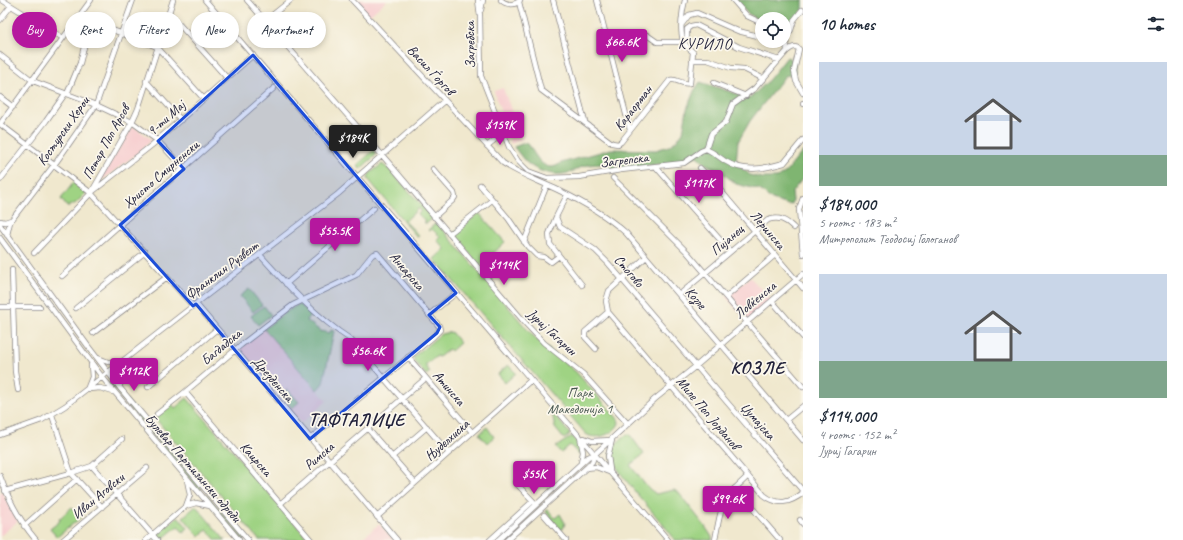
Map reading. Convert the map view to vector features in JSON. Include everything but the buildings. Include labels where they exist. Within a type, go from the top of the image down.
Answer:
[{"type":"street","points":[[82,12],[91,0]]},
{"type":"street","name":"Костурски Херои","points":[[7,235],[11,220],[54,164],[96,105],[133,0]]},
{"type":"street","points":[[205,0],[579,434],[668,540]]},
{"type":"street","name":"Јуриј Гагарин","points":[[247,0],[257,12]]},
{"type":"street","points":[[276,12],[291,0]]},
{"type":"street","name":"Васил Ѓоргов","points":[[352,0],[503,163],[556,189]]},
{"type":"street","name":"Загребска","points":[[478,0],[480,16],[481,76],[503,133]]},
{"type":"street","points":[[480,16],[483,0]]},
{"type":"street","points":[[501,0],[507,4],[515,4],[520,1],[541,90],[585,122]]},
{"type":"street","points":[[554,0],[585,122]]},
{"type":"street","points":[[597,0],[630,130]]},
{"type":"street","points":[[685,0],[682,16],[684,42],[693,52],[694,60],[708,60],[731,68],[744,69],[764,79]]},
{"type":"street","points":[[733,0],[747,16],[755,20]]},
{"type":"street","points":[[6,1],[11,6],[63,38]]},
{"type":"street","name":"Петар Поп Арсов","points":[[169,12],[173,1]]},
{"type":"street","points":[[0,20],[11,6]]},
{"type":"street","points":[[791,28],[794,20],[802,10]]},
{"type":"street","points":[[682,24],[689,15],[697,13],[738,31],[755,35]]},
{"type":"street","points":[[684,42],[687,40],[687,29],[696,25],[740,47],[779,60]]},
{"type":"street","points":[[183,29],[227,78]]},
{"type":"street","points":[[116,32],[124,35]]},
{"type":"street","points":[[0,124],[33,81],[65,35]]},
{"type":"street","points":[[647,36],[657,42],[684,42]]},
{"type":"street","points":[[803,93],[796,81],[794,71],[799,49],[792,47],[779,60],[764,79],[746,96],[733,104],[726,122],[712,132],[706,149],[730,164],[740,168],[752,169],[784,164],[803,140]]},
{"type":"street","points":[[0,180],[66,94],[80,63],[84,48]]},
{"type":"street","name":"Петар Поп Арсов","points":[[34,253],[91,193],[138,109],[157,48]]},
{"type":"street","points":[[158,48],[204,100]]},
{"type":"street","name":"Јуриј Гагарин","points":[[288,48],[527,326],[544,343],[583,374],[628,424]]},
{"type":"street","points":[[0,55],[33,81],[96,105],[132,122],[158,141],[184,169]]},
{"type":"street","name":"9-ти Мај","points":[[91,193],[158,141],[253,55]]},
{"type":"street","name":"Караорман","points":[[585,122],[612,143],[618,144],[670,80],[674,79],[685,84],[690,84],[694,60]]},
{"type":"street","points":[[146,81],[181,120]]},
{"type":"street","points":[[714,84],[746,96]]},
{"type":"street","name":"Христо Смирненски","points":[[62,276],[274,88]]},
{"type":"street","points":[[0,97],[13,107]]},
{"type":"street","name":"Франклин Рузвелт","points":[[0,435],[52,415],[88,389],[358,178],[444,101]]},
{"type":"street","name":"Дрезденска","points":[[0,124],[91,193],[216,329],[397,540]]},
{"type":"street","points":[[487,146],[503,133]]},
{"type":"street","name":"Загрепска","points":[[503,133],[509,147],[518,161],[528,171],[547,178],[579,177],[621,170],[684,163],[706,149]]},
{"type":"street","points":[[656,167],[730,251]]},
{"type":"street","name":"Леринска","points":[[700,168],[803,288]]},
{"type":"street","points":[[433,169],[454,193],[455,197],[434,217]]},
{"type":"street","points":[[614,178],[675,238],[803,387]]},
{"type":"street","points":[[480,185],[508,218],[524,242],[537,256],[544,257],[550,262],[559,256]]},
{"type":"street","points":[[524,242],[547,185]]},
{"type":"street","name":"Козле","points":[[556,189],[598,212],[626,233],[803,440]]},
{"type":"street","points":[[567,195],[550,230],[548,238],[550,244],[582,285]]},
{"type":"street","points":[[803,198],[799,209],[803,254]]},
{"type":"street","points":[[449,234],[492,200]]},
{"type":"street","points":[[286,284],[374,208]]},
{"type":"street","name":"Стогово","points":[[556,217],[560,227],[595,250],[622,279],[696,366]]},
{"type":"street","name":"Пијанец","points":[[679,295],[763,223],[772,219],[787,221],[794,228]]},
{"type":"street","points":[[0,221],[6,222],[11,220]]},
{"type":"street","name":"Булевар Партизански одреди","points":[[0,225],[120,388],[248,540]]},
{"type":"street","name":"Булевар Партизански одреди","points":[[0,238],[102,378],[239,540]]},
{"type":"street","points":[[76,308],[144,252]]},
{"type":"street","name":"Анкарска","points":[[302,300],[357,275],[372,254],[377,253],[440,327],[440,330],[408,358],[310,439]]},
{"type":"street","points":[[260,255],[302,300],[336,330],[350,339],[403,398],[449,453]]},
{"type":"street","points":[[726,297],[775,255]]},
{"type":"street","points":[[596,349],[585,337],[585,332],[608,312],[606,306],[607,294],[646,257]]},
{"type":"street","points":[[12,270],[15,371],[18,390]]},
{"type":"street","name":"Ловќенска","points":[[596,454],[671,386],[803,274]]},
{"type":"street","points":[[93,333],[167,277]]},
{"type":"street","points":[[430,315],[456,293]]},
{"type":"street","name":"Багдадска","points":[[157,414],[234,350],[288,308],[302,300]]},
{"type":"street","points":[[772,301],[803,337]]},
{"type":"street","points":[[0,308],[40,307]]},
{"type":"street","name":"Миле Поп Јорданов","points":[[608,312],[764,495],[776,501],[784,502],[792,500],[803,492]]},
{"type":"street","points":[[148,387],[216,329]]},
{"type":"street","points":[[96,357],[108,362],[121,362],[118,374],[120,388]]},
{"type":"street","name":"Атинска","points":[[408,358],[472,432]]},
{"type":"street","points":[[91,364],[92,377],[88,389],[102,388],[114,393]]},
{"type":"street","name":"Џумајска","points":[[696,366],[803,492]]},
{"type":"street","name":"Римска","points":[[280,504],[426,378]]},
{"type":"street","name":"Њуделхиска","points":[[377,517],[531,380]]},
{"type":"street","name":"Каирска","points":[[185,392],[311,540]]},
{"type":"street","points":[[786,420],[803,406]]},
{"type":"street","points":[[52,415],[71,473],[102,507]]},
{"type":"street","points":[[392,457],[428,427]]},
{"type":"street","points":[[368,428],[415,483]]},
{"type":"street","points":[[579,434],[592,441],[612,440],[608,456],[610,472]]},
{"type":"street","points":[[579,434],[583,452],[581,463]]},
{"type":"street","points":[[5,491],[92,466],[122,439]]},
{"type":"street","points":[[490,540],[588,457],[596,454]]},
{"type":"street","points":[[507,540],[586,468],[592,462],[596,454]]},
{"type":"street","points":[[92,466],[157,540]]},
{"type":"street","points":[[586,468],[596,467],[610,472]]},
{"type":"street","name":"Иван Аговски","points":[[63,540],[147,468]]},
{"type":"street","points":[[0,476],[9,501],[24,526],[36,540]]},
{"type":"street","points":[[715,540],[723,506],[728,495],[748,476]]},
{"type":"street","points":[[186,506],[190,495],[187,478]]},
{"type":"street","points":[[24,526],[77,479]]},
{"type":"street","points":[[516,482],[535,503]]},
{"type":"street","points":[[735,488],[780,540]]},
{"type":"street","points":[[146,540],[186,506],[196,503],[210,506]]},
{"type":"street","points":[[498,540],[535,503]]},
{"type":"street","points":[[544,515],[545,506]]},
{"type":"street","points":[[535,515],[544,515],[566,540]]},
{"type":"highlighted area","points":[[253,55],[456,293],[429,315],[440,327],[437,333],[310,439],[196,304],[193,306],[120,225],[184,169],[158,141]]},
{"type":"shaded area","points":[[354,0],[387,0],[369,16]]},
{"type":"shaded area","points":[[503,88],[522,139],[511,144],[494,91]]},
{"type":"shaded area","points":[[133,126],[152,140],[138,153],[103,179],[101,177]]},
{"type":"shaded area","points":[[750,277],[772,301],[747,321],[726,297]]},
{"type":"shaded area","points":[[264,329],[327,401],[302,423],[238,350]]},
{"type":"shaded area","points":[[3,492],[18,521],[0,536],[0,493]]},
{"type":"shaded area","points":[[379,524],[393,540],[360,540]]},
{"type":"green space","points":[[736,0],[803,0],[803,10],[791,22],[791,12],[755,12],[755,18],[740,6]]},
{"type":"green space","points":[[787,57],[795,61],[795,74],[785,76],[750,121],[738,142],[736,162],[750,175],[762,178],[777,178],[786,172],[803,151],[803,178],[792,192],[793,200],[792,204],[789,205],[772,200],[760,190],[736,184],[720,171],[704,163],[697,156],[676,162],[643,166],[610,168],[606,164],[592,164],[567,173],[555,174],[542,172],[531,166],[524,160],[514,147],[527,142],[541,162],[550,167],[611,149],[656,150],[669,146],[677,140],[683,132],[687,109],[694,91],[700,82],[750,98],[767,82]]},
{"type":"green space","points":[[374,150],[376,155],[360,169],[357,165]]},
{"type":"green space","points":[[382,164],[390,170],[433,218],[426,224],[418,214],[421,211],[419,208],[405,221],[419,236],[417,237],[368,179],[369,174]]},
{"type":"green space","points":[[74,182],[86,193],[76,203],[67,207],[61,199]]},
{"type":"green space","points":[[479,213],[505,242],[480,266],[453,234]]},
{"type":"green space","name":"Парк Македонија 1","points":[[435,224],[439,225],[532,335],[576,372],[618,419],[619,423],[614,430],[605,435],[595,437],[586,434],[434,259],[445,249],[437,240],[440,237],[432,229],[430,231],[428,230]]},
{"type":"green space","points":[[249,289],[262,305],[253,312],[240,296]]},
{"type":"green space","points":[[299,304],[311,314],[306,320],[320,331],[330,333],[331,330],[334,331],[323,383],[317,390],[264,329]]},
{"type":"green space","points":[[264,306],[271,315],[258,325],[251,316]]},
{"type":"green space","points":[[451,332],[460,343],[451,351],[449,349],[425,365],[430,372],[426,375],[415,362],[413,357],[441,334]]},
{"type":"green space","points":[[508,365],[516,373],[505,383],[498,374]]},
{"type":"green space","points":[[112,383],[202,489],[200,491],[110,384]]},
{"type":"green space","points":[[287,389],[299,402],[292,408],[281,395]]},
{"type":"green space","points":[[187,398],[309,540],[259,540],[154,417],[171,403],[175,408]]},
{"type":"green space","points":[[552,412],[570,434],[564,439],[555,428]]},
{"type":"green space","points":[[487,427],[494,437],[487,443],[479,434]]},
{"type":"green space","points":[[627,434],[630,435],[644,454],[630,465],[647,487],[656,494],[674,490],[678,492],[704,525],[712,537],[712,540],[675,540],[627,482],[613,460],[611,452],[615,445]]},
{"type":"green space","points":[[572,436],[580,445],[580,456],[570,445],[561,453],[556,447]]},
{"type":"green space","points":[[206,494],[245,540],[243,540],[204,495]]},
{"type":"green space","points":[[196,506],[225,540],[216,540],[207,530],[199,536],[183,517]]},
{"type":"green space","points":[[72,507],[76,512],[79,509],[84,515],[57,537],[50,529],[60,521],[59,519]]},
{"type":"green space","points":[[547,509],[555,518],[560,514],[565,523],[563,529],[560,530],[546,512]]},
{"type":"green space","points":[[178,516],[188,528],[183,532],[178,526],[161,540],[156,535]]},
{"type":"district","name":"КУРИЛО","points":[[705,44]]},
{"type":"district","name":"КОЗЛЕ","points":[[758,368]]},
{"type":"district","name":"ТАФТАЛИЏЕ","points":[[357,420]]}]
